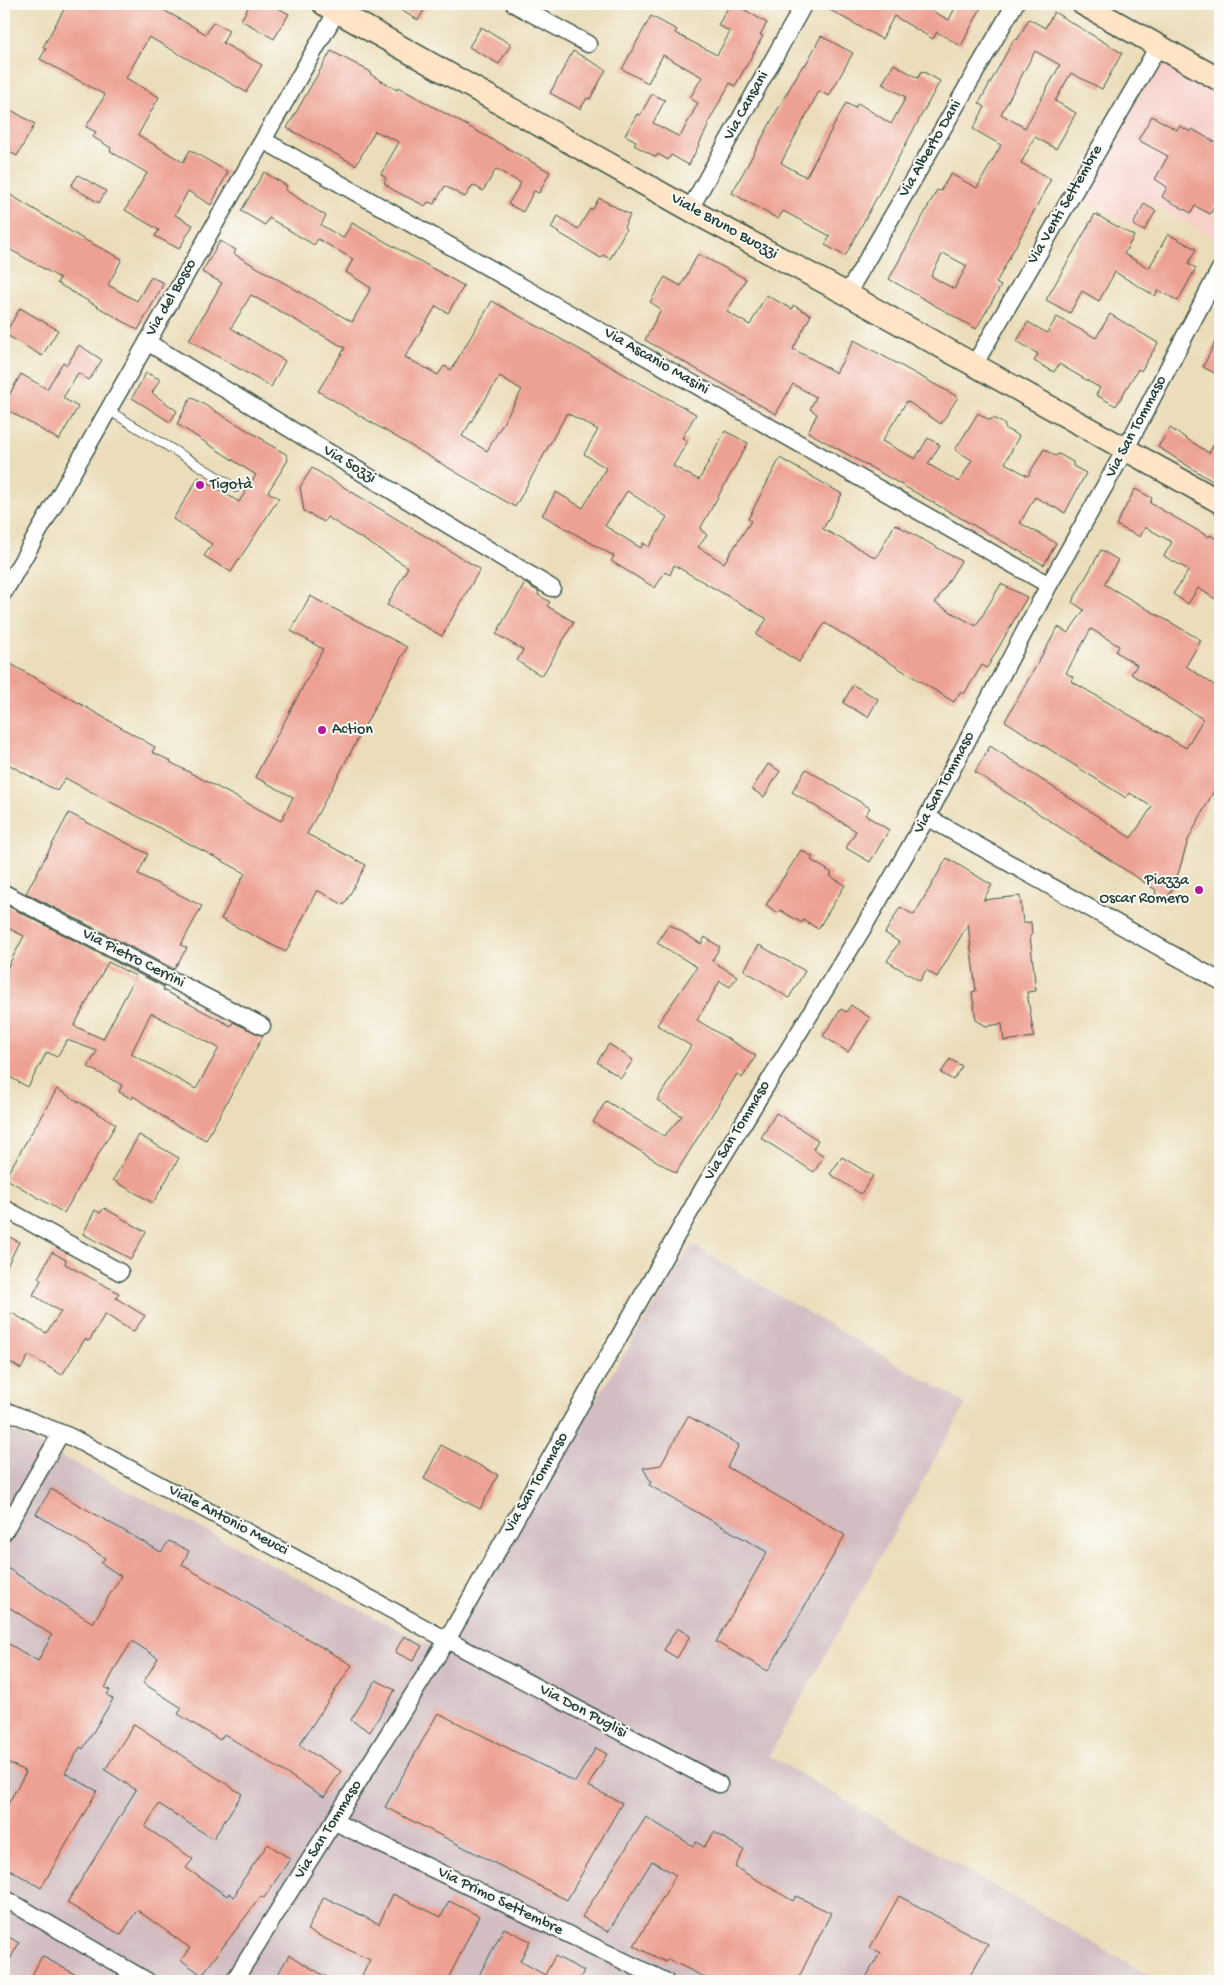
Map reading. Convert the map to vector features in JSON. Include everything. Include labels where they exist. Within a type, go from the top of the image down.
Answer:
[{"type":"main road","points":[[1083,4],[1220,80]]},
{"type":"main road","name":"Viale Bruno Buozzi","points":[[334,6],[690,209],[847,294],[1220,502]]},
{"type":"street","points":[[514,4],[588,44]]},
{"type":"street","name":"Via Cansani","points":[[690,209],[804,4]]},
{"type":"street","name":"Via Alberto Dani","points":[[847,294],[1015,4]]},
{"type":"street","name":"Via del Bosco","points":[[4,592],[263,140],[334,6]]},
{"type":"street","name":"Via Venti Settembre","points":[[974,365],[1158,45]]},
{"type":"street","name":"Via Ascanio Masini","points":[[263,140],[1049,585]]},
{"type":"street","name":"Via San Tommaso","points":[[234,1981],[447,1640],[704,1187],[927,818],[1049,585],[1125,450],[1220,269]]},
{"type":"street","name":"Via Sozzi","points":[[147,342],[552,588]]},
{"type":"street","points":[[927,818],[1220,981]]},
{"type":"street","name":"Via Pietro Cerrini","points":[[4,893],[262,1026]]},
{"type":"street","points":[[4,1208],[120,1272]]},
{"type":"street","name":"Viale Antonio Meucci","points":[[4,1410],[72,1437],[447,1640]]},
{"type":"street","points":[[4,1532],[60,1433]]},
{"type":"street","name":"Via Don Puglisi","points":[[447,1640],[719,1784]]},
{"type":"street","name":"Via Primo Settembre","points":[[334,1822],[665,1981]]},
{"type":"street","points":[[4,1898],[147,1981]]},
{"type":"lane","points":[[108,410],[236,488]]},
{"type":"shaded area","points":[[1160,57],[1220,90],[1220,241],[1149,203],[1136,227],[1084,200]]},
{"type":"shaded area","points":[[692,1245],[966,1404],[769,1756],[1159,1981],[4,1981],[4,1427],[440,1651]]},
{"type":"building","points":[[67,4],[153,4],[206,34],[213,22],[229,30],[223,43],[262,65],[246,92],[149,37],[126,78],[159,97],[138,135],[183,162],[190,150],[228,172],[211,205],[188,191],[175,215],[193,225],[179,249],[155,236],[159,230],[125,210],[147,173],[110,151],[111,148],[93,137],[96,132],[86,127],[105,95],[40,59],[46,49],[43,47]]},
{"type":"building","points":[[250,4],[271,4],[289,14],[274,39],[241,20]]},
{"type":"building","points":[[390,4],[428,4],[418,20]]},
{"type":"building","points":[[730,4],[746,4],[743,9],[767,23],[760,35],[763,36],[735,86],[730,83],[708,123],[689,165],[671,155],[668,160],[658,154],[656,157],[634,145],[636,141],[625,135],[637,114],[640,115],[652,94],[665,100],[653,123],[680,137],[698,103],[690,98],[702,77],[663,55],[648,83],[622,69],[651,16],[677,30],[675,33],[717,55],[730,32],[718,25]]},
{"type":"building","points":[[819,4],[919,4],[949,20],[957,4],[983,4],[961,46],[937,32],[933,39],[894,16],[882,39]]},
{"type":"building","points":[[1054,12],[1122,53],[1102,89],[1071,73],[1055,101],[1076,113],[1056,149],[1035,137],[1021,163],[1051,179],[996,283],[1001,286],[976,329],[889,279],[937,190],[940,191],[951,174],[977,188],[1001,145],[973,129],[985,107],[979,103],[1014,39],[1017,40],[1029,19],[1045,28]],"holes":[[[1035,51],[1060,65],[1025,128],[1001,114]],[[943,253],[967,266],[954,289],[931,276]]]},
{"type":"building","points":[[481,27],[511,44],[499,64],[469,47]]},
{"type":"building","points":[[821,36],[853,53],[829,96],[819,91],[781,163],[806,177],[846,103],[855,108],[858,103],[891,124],[906,97],[882,84],[894,64],[918,78],[922,71],[940,81],[845,256],[825,245],[830,236],[783,211],[778,219],[732,193],[784,98],[803,65],[805,66]]},
{"type":"building","points":[[331,51],[371,72],[370,74],[397,90],[398,87],[550,172],[539,193],[534,191],[523,212],[508,204],[521,183],[496,169],[483,191],[473,185],[465,197],[445,186],[434,204],[428,202],[425,206],[393,190],[384,183],[386,178],[381,174],[399,142],[375,131],[356,165],[287,128]]},
{"type":"building","points":[[573,51],[606,70],[590,99],[587,98],[580,109],[550,93]]},
{"type":"building","points":[[4,106],[35,124],[17,156],[4,149]]},
{"type":"building","points":[[1152,116],[1177,130],[1180,126],[1191,132],[1192,129],[1220,145],[1220,196],[1210,214],[1195,206],[1191,213],[1162,197],[1167,187],[1155,179],[1168,156],[1138,140]]},
{"type":"building","points":[[264,172],[287,186],[285,190],[326,216],[321,225],[343,238],[352,223],[464,286],[448,313],[436,306],[405,357],[438,375],[444,366],[451,370],[492,301],[696,414],[682,438],[688,441],[673,466],[699,480],[725,431],[748,443],[700,529],[707,535],[698,547],[724,563],[751,521],[748,519],[780,458],[842,494],[823,529],[876,558],[895,524],[961,561],[935,603],[976,626],[1001,584],[1027,597],[987,668],[982,665],[964,694],[960,692],[954,702],[825,623],[799,662],[756,635],[767,619],[674,565],[670,575],[665,572],[655,588],[611,561],[614,556],[542,515],[556,492],[583,508],[606,468],[584,454],[598,430],[567,413],[515,507],[318,391],[345,348],[251,295],[231,328],[285,361],[271,387],[189,340],[222,283],[202,272],[220,241],[236,250],[234,254],[352,322],[371,288],[346,272],[353,259],[318,239],[314,245],[269,218],[265,225],[241,211]],"holes":[[[500,376],[522,390],[487,451],[462,436]],[[627,491],[667,517],[649,547],[643,543],[641,548],[605,526]]]},
{"type":"building","points":[[78,175],[106,191],[99,203],[71,186]]},
{"type":"building","points":[[4,191],[83,239],[122,259],[108,285],[137,301],[151,277],[164,283],[138,330],[57,283],[60,278],[4,246]]},
{"type":"building","points":[[599,198],[630,215],[624,227],[626,229],[610,259],[603,255],[601,258],[551,228],[558,216],[578,229]]},
{"type":"building","points":[[1144,204],[1156,211],[1144,231],[1133,225]]},
{"type":"building","points":[[1095,214],[1134,236],[1124,254],[1149,268],[1168,234],[1196,249],[1188,264],[1196,268],[1178,301],[1158,290],[1155,296],[1115,272],[1099,301],[1082,291],[1070,313],[1046,300]]},
{"type":"building","points":[[698,254],[746,279],[727,312],[750,325],[766,295],[792,309],[793,305],[811,315],[793,349],[836,373],[854,340],[958,397],[941,424],[907,401],[882,441],[915,459],[928,438],[940,445],[928,464],[959,482],[972,460],[955,450],[978,413],[989,420],[994,418],[1004,424],[1006,429],[1019,436],[1005,463],[1028,476],[1044,449],[1055,456],[1059,454],[1073,462],[1073,466],[1086,473],[1065,513],[1035,497],[1020,523],[1056,543],[1044,565],[808,432],[817,414],[810,409],[816,397],[793,384],[776,414],[645,340],[661,309],[650,302],[665,277],[681,286]]},
{"type":"building","points":[[20,308],[58,330],[42,356],[5,334]]},
{"type":"building","points":[[1110,314],[1158,343],[1141,371],[1138,369],[1116,406],[1096,395],[1100,388],[1059,364],[1054,372],[1034,361],[1038,354],[1017,341],[1028,322],[1047,333],[1057,317],[1096,338]]},
{"type":"building","points":[[1220,332],[1220,376],[1203,367]]},
{"type":"building","points":[[79,345],[102,360],[89,380],[78,373],[63,398],[78,407],[59,440],[4,408],[4,404],[21,374],[47,389],[63,362],[67,365]]},
{"type":"building","points":[[146,373],[160,379],[152,393],[177,411],[170,422],[132,398]]},
{"type":"building","points":[[191,397],[286,454],[288,460],[268,492],[279,498],[231,572],[204,556],[212,544],[173,519],[199,477],[239,502],[256,475],[177,424]]},
{"type":"building","points":[[1170,428],[1209,453],[1220,434],[1220,486],[1158,447]]},
{"type":"building","points":[[312,468],[480,569],[442,636],[387,605],[408,567],[327,517],[324,522],[304,511],[300,487]]},
{"type":"building","points":[[1135,489],[1152,498],[1150,503],[1209,537],[1210,535],[1220,541],[1220,602],[1198,588],[1188,604],[1173,594],[1189,570],[1164,556],[1172,542],[1145,527],[1140,537],[1116,525]]},
{"type":"building","points":[[1101,550],[1118,560],[1104,584],[1201,640],[1186,666],[1220,689],[1220,779],[1188,840],[1176,881],[1166,901],[1155,894],[1156,890],[975,772],[990,746],[1131,838],[1152,807],[1130,793],[1126,798],[1005,721],[1058,627],[1068,633],[1084,610],[1072,602]],"holes":[[[1091,629],[1119,646],[1116,652],[1137,665],[1131,674],[1203,719],[1186,748],[1071,681],[1073,677],[1066,673]]]},
{"type":"building","points":[[525,583],[539,592],[538,595],[550,602],[547,606],[574,622],[542,676],[517,661],[523,650],[496,634]]},
{"type":"building","points":[[310,596],[407,647],[307,834],[366,865],[344,905],[317,890],[286,952],[221,919],[245,873],[65,778],[57,791],[4,762],[4,660],[155,747],[152,752],[281,821],[293,797],[255,777],[323,649],[291,631]]},
{"type":"building","points":[[853,685],[878,699],[868,717],[843,703]]},
{"type":"building","points":[[768,764],[780,771],[764,797],[752,789]]},
{"type":"building","points":[[806,769],[870,808],[865,815],[889,830],[870,862],[846,848],[856,831],[792,792]]},
{"type":"building","points":[[69,813],[148,854],[138,874],[202,906],[181,945],[187,948],[174,969],[26,893]]},
{"type":"building","points":[[801,850],[813,857],[811,860],[832,873],[830,876],[845,885],[818,929],[804,920],[802,923],[780,910],[778,913],[766,905]]},
{"type":"building","points":[[947,858],[992,885],[983,900],[1020,896],[1023,923],[1031,922],[1032,935],[1030,936],[1036,991],[1027,992],[1034,1037],[1004,1041],[1002,1024],[986,1026],[976,1020],[972,992],[976,991],[968,924],[937,977],[926,970],[920,981],[887,961],[899,942],[885,933],[900,907],[914,915]]},
{"type":"building","points":[[4,904],[164,987],[163,990],[231,1026],[233,1022],[263,1036],[206,1140],[174,1124],[133,1096],[132,1099],[119,1092],[122,1085],[88,1067],[97,1051],[67,1040],[57,1057],[47,1052],[28,1087],[4,1074],[4,974],[24,936],[4,926]],"holes":[[[108,962],[136,976],[103,1039],[74,1026]],[[151,1013],[219,1048],[196,1089],[131,1054]]]},
{"type":"building","points":[[669,924],[701,944],[705,937],[720,947],[712,961],[737,976],[730,987],[720,981],[697,1020],[756,1056],[742,1078],[737,1074],[676,1173],[593,1122],[606,1101],[664,1136],[682,1116],[657,1100],[691,1046],[657,1025],[697,967],[657,943]]},
{"type":"building","points":[[759,945],[805,971],[789,998],[744,970]]},
{"type":"building","points":[[851,1005],[870,1018],[848,1052],[823,1036],[841,1009],[846,1012]]},
{"type":"building","points":[[609,1044],[633,1060],[621,1078],[597,1062]]},
{"type":"building","points":[[950,1059],[962,1066],[953,1080],[941,1073]]},
{"type":"building","points":[[57,1089],[116,1124],[64,1213],[5,1178]]},
{"type":"building","points":[[776,1113],[818,1140],[813,1149],[824,1156],[814,1172],[761,1138]]},
{"type":"building","points":[[139,1135],[179,1158],[153,1203],[113,1180]]},
{"type":"building","points":[[842,1157],[873,1176],[861,1194],[830,1174]]},
{"type":"building","points":[[104,1208],[146,1232],[131,1259],[83,1234],[95,1210],[100,1213]]},
{"type":"building","points":[[4,1234],[19,1242],[4,1272]]},
{"type":"building","points":[[52,1252],[66,1260],[65,1264],[119,1293],[116,1298],[145,1316],[133,1332],[105,1314],[89,1341],[85,1339],[62,1375],[29,1355],[21,1369],[4,1358],[4,1322],[12,1313],[46,1333],[61,1312],[33,1295],[41,1280],[38,1278]]},
{"type":"building","points":[[688,1416],[739,1445],[727,1467],[845,1535],[768,1671],[716,1642],[767,1552],[649,1485],[651,1482],[643,1468],[661,1465]]},
{"type":"building","points":[[441,1445],[498,1475],[480,1509],[424,1479]]},
{"type":"building","points":[[51,1489],[161,1552],[169,1541],[189,1551],[182,1565],[352,1665],[299,1745],[341,1771],[324,1797],[224,1734],[220,1740],[178,1714],[182,1708],[143,1683],[158,1658],[132,1641],[105,1688],[110,1690],[107,1695],[113,1699],[83,1749],[80,1747],[65,1773],[97,1791],[41,1888],[4,1866],[4,1811],[26,1772],[4,1760],[4,1641],[38,1661],[52,1635],[4,1604],[4,1566],[93,1623],[121,1576],[101,1563],[105,1558],[36,1514]]},
{"type":"building","points":[[677,1628],[690,1636],[677,1658],[664,1650]]},
{"type":"building","points":[[404,1636],[422,1646],[413,1661],[395,1652]]},
{"type":"building","points":[[376,1680],[395,1690],[370,1732],[351,1720]]},
{"type":"building","points":[[438,1713],[575,1782],[596,1748],[607,1754],[588,1786],[622,1803],[567,1900],[385,1807]]},
{"type":"building","points":[[134,1724],[242,1794],[213,1839],[159,1804],[145,1827],[193,1859],[186,1868],[227,1896],[229,1893],[234,1897],[242,1881],[268,1844],[290,1859],[264,1898],[261,1896],[202,1975],[181,1960],[190,1948],[137,1910],[121,1935],[67,1903],[136,1790],[105,1770]]},
{"type":"building","points":[[646,1817],[693,1846],[696,1842],[704,1847],[714,1832],[744,1850],[735,1867],[793,1901],[796,1896],[831,1913],[797,1981],[712,1981],[668,1959],[666,1962],[634,1946],[676,1875],[652,1861],[608,1932],[582,1917]]},
{"type":"building","points":[[393,1894],[441,1917],[449,1901],[479,1916],[447,1981],[359,1981],[370,1960],[307,1930],[324,1897],[379,1924]]},
{"type":"building","points":[[899,1896],[988,1944],[967,1981],[864,1981],[880,1953],[870,1948]]},
{"type":"building","points":[[504,1928],[530,1941],[520,1961],[545,1975],[555,1956],[584,1971],[578,1981],[476,1981]]},
{"type":"building","points":[[4,1934],[19,1943],[4,1970]]},
{"type":"building","points":[[289,1955],[333,1981],[274,1981]]},
{"type":"building","points":[[42,1956],[87,1981],[29,1981]]},
{"type":"place","name":"Tigotà","points":[[200,485]]},
{"type":"place","name":"Action","points":[[322,730]]},
{"type":"place","name":"Piazza Oscar Romero","points":[[1199,890]]}]
